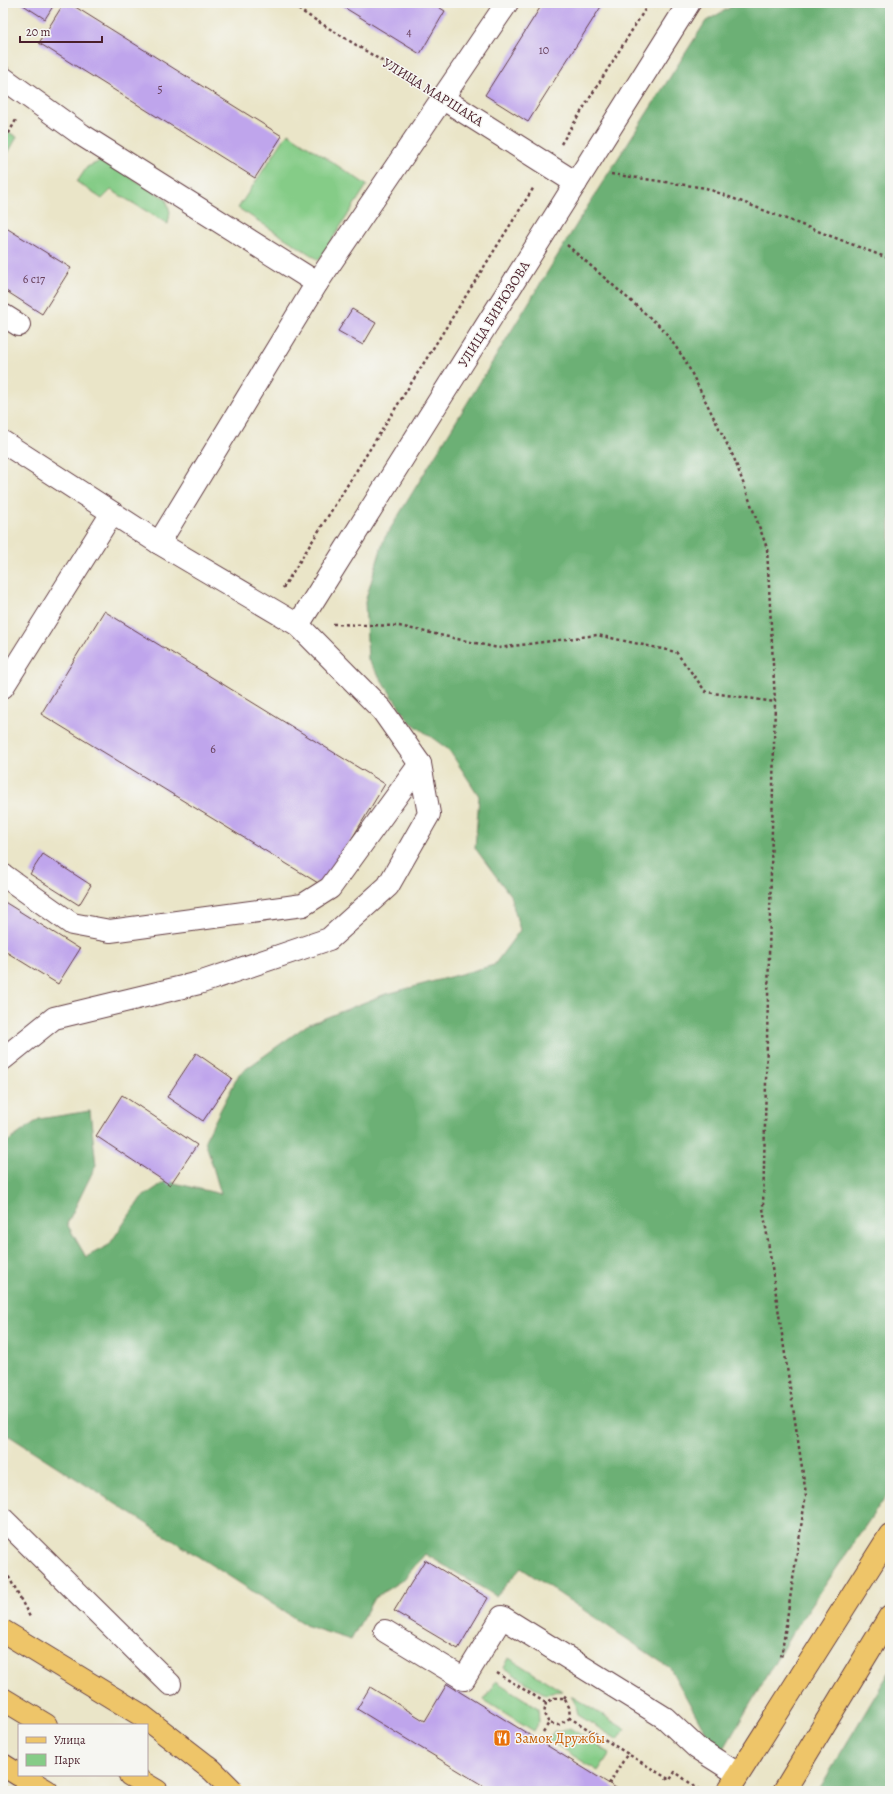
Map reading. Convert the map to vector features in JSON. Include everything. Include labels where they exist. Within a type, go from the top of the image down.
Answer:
[{"type":"main road","points":[[733,1783],[890,1535]]},
{"type":"main road","points":[[784,1791],[890,1616]]},
{"type":"main road","points":[[3,1631],[141,1715],[212,1770],[233,1791]]},
{"type":"main road","points":[[3,1699],[44,1724]]},
{"type":"main road","points":[[3,1765],[18,1774]]},
{"type":"main road","points":[[21,1776],[47,1791]]},
{"type":"main road","points":[[132,1776],[157,1791]]},
{"type":"street","name":"УЛИЦА БИРЮЗОВА","points":[[302,619],[689,3]]},
{"type":"street","points":[[159,543],[317,283],[442,98],[499,6]]},
{"type":"street","points":[[3,78],[82,135],[317,283]]},
{"type":"street","name":"УЛИЦА МАРШАКА","points":[[442,98],[576,183]]},
{"type":"street","points":[[3,442],[159,543],[302,619],[382,710],[420,764],[428,814],[388,886],[329,939],[199,983],[54,1018],[3,1059]]},
{"type":"street","points":[[3,687],[112,514]]},
{"type":"street","points":[[3,875],[72,924],[110,931],[302,905],[330,888],[420,764]]},
{"type":"street","points":[[3,1519],[170,1684]]},
{"type":"street","points":[[385,1631],[464,1679],[502,1617],[665,1718],[733,1783]]},
{"type":"path","name":"УЛИЦА МАРШАКА","points":[[288,3],[442,98]]},
{"type":"path","points":[[649,3],[279,594],[302,619],[323,624],[399,626],[498,648],[597,635],[676,652],[706,692],[775,702]]},
{"type":"path","points":[[605,173],[706,188],[890,260]]},
{"type":"path","points":[[562,241],[663,329],[686,360],[734,458],[767,548],[775,702],[763,1208],[806,1494],[780,1661]]},
{"type":"path","points":[[476,1659],[546,1703]]},
{"type":"path","points":[[564,1698],[567,1694]]},
{"type":"path","points":[[564,1698],[554,1698],[546,1703],[544,1714],[549,1723],[558,1725],[570,1718]]},
{"type":"path","points":[[564,1698],[569,1707],[570,1718]]},
{"type":"path","points":[[570,1718],[670,1780],[675,1772],[701,1791]]},
{"type":"path","points":[[543,1732],[549,1723]]},
{"type":"path","points":[[609,1784],[628,1753]]},
{"type":"green space","points":[[738,3],[890,3],[890,1490],[791,1635],[719,1757],[670,1668],[521,1568],[496,1596],[425,1554],[404,1579],[374,1598],[351,1640],[307,1626],[3,1432],[3,1145],[39,1119],[90,1111],[96,1165],[67,1224],[86,1257],[109,1245],[141,1198],[166,1181],[221,1194],[205,1140],[239,1074],[307,1025],[383,995],[494,965],[520,930],[510,895],[475,848],[479,796],[449,750],[409,721],[368,660],[365,602],[384,539],[597,191],[706,21]]},
{"type":"green space","points":[[3,129],[17,137],[3,162]]},
{"type":"green space","points":[[288,133],[367,185],[319,260],[238,208]]},
{"type":"green space","points":[[103,160],[166,199],[170,212],[168,224],[111,190],[102,199],[77,182],[87,167]]},
{"type":"green space","points":[[509,1658],[562,1691],[551,1692],[546,1695],[504,1668]]},
{"type":"green space","points":[[890,1671],[890,1791],[818,1791]]},
{"type":"green space","points":[[496,1681],[538,1708],[539,1722],[534,1731],[484,1700]]},
{"type":"green space","points":[[571,1696],[625,1729],[618,1740],[578,1715],[576,1705]]},
{"type":"green space","points":[[570,1728],[610,1753],[598,1771],[548,1740],[554,1731],[560,1732]]},
{"type":"building","points":[[20,3],[55,3],[45,19]]},
{"type":"building","points":[[64,3],[69,3],[282,136],[255,178],[39,43]]},
{"type":"building","points":[[337,3],[432,3],[445,11],[420,54]]},
{"type":"building","points":[[543,3],[599,3],[602,5],[528,122],[485,95]]},
{"type":"building","points":[[3,226],[71,268],[42,314],[3,289]]},
{"type":"building","points":[[352,309],[376,323],[363,345],[338,331]]},
{"type":"building","points":[[104,611],[385,784],[323,886],[41,714]]},
{"type":"building","points":[[43,854],[91,885],[79,905],[30,874]]},
{"type":"building","points":[[3,901],[80,949],[58,984],[3,950]]},
{"type":"building","points":[[196,1053],[232,1078],[203,1121],[167,1097]]},
{"type":"building","points":[[122,1095],[197,1145],[170,1185],[96,1136]]},
{"type":"building","points":[[425,1560],[488,1598],[458,1649],[394,1611]]},
{"type":"building","points":[[447,1684],[621,1791],[492,1791],[357,1709],[370,1687],[425,1721]]},
{"type":"place","name":"Замок Дружбы","points":[[502,1738]]}]
